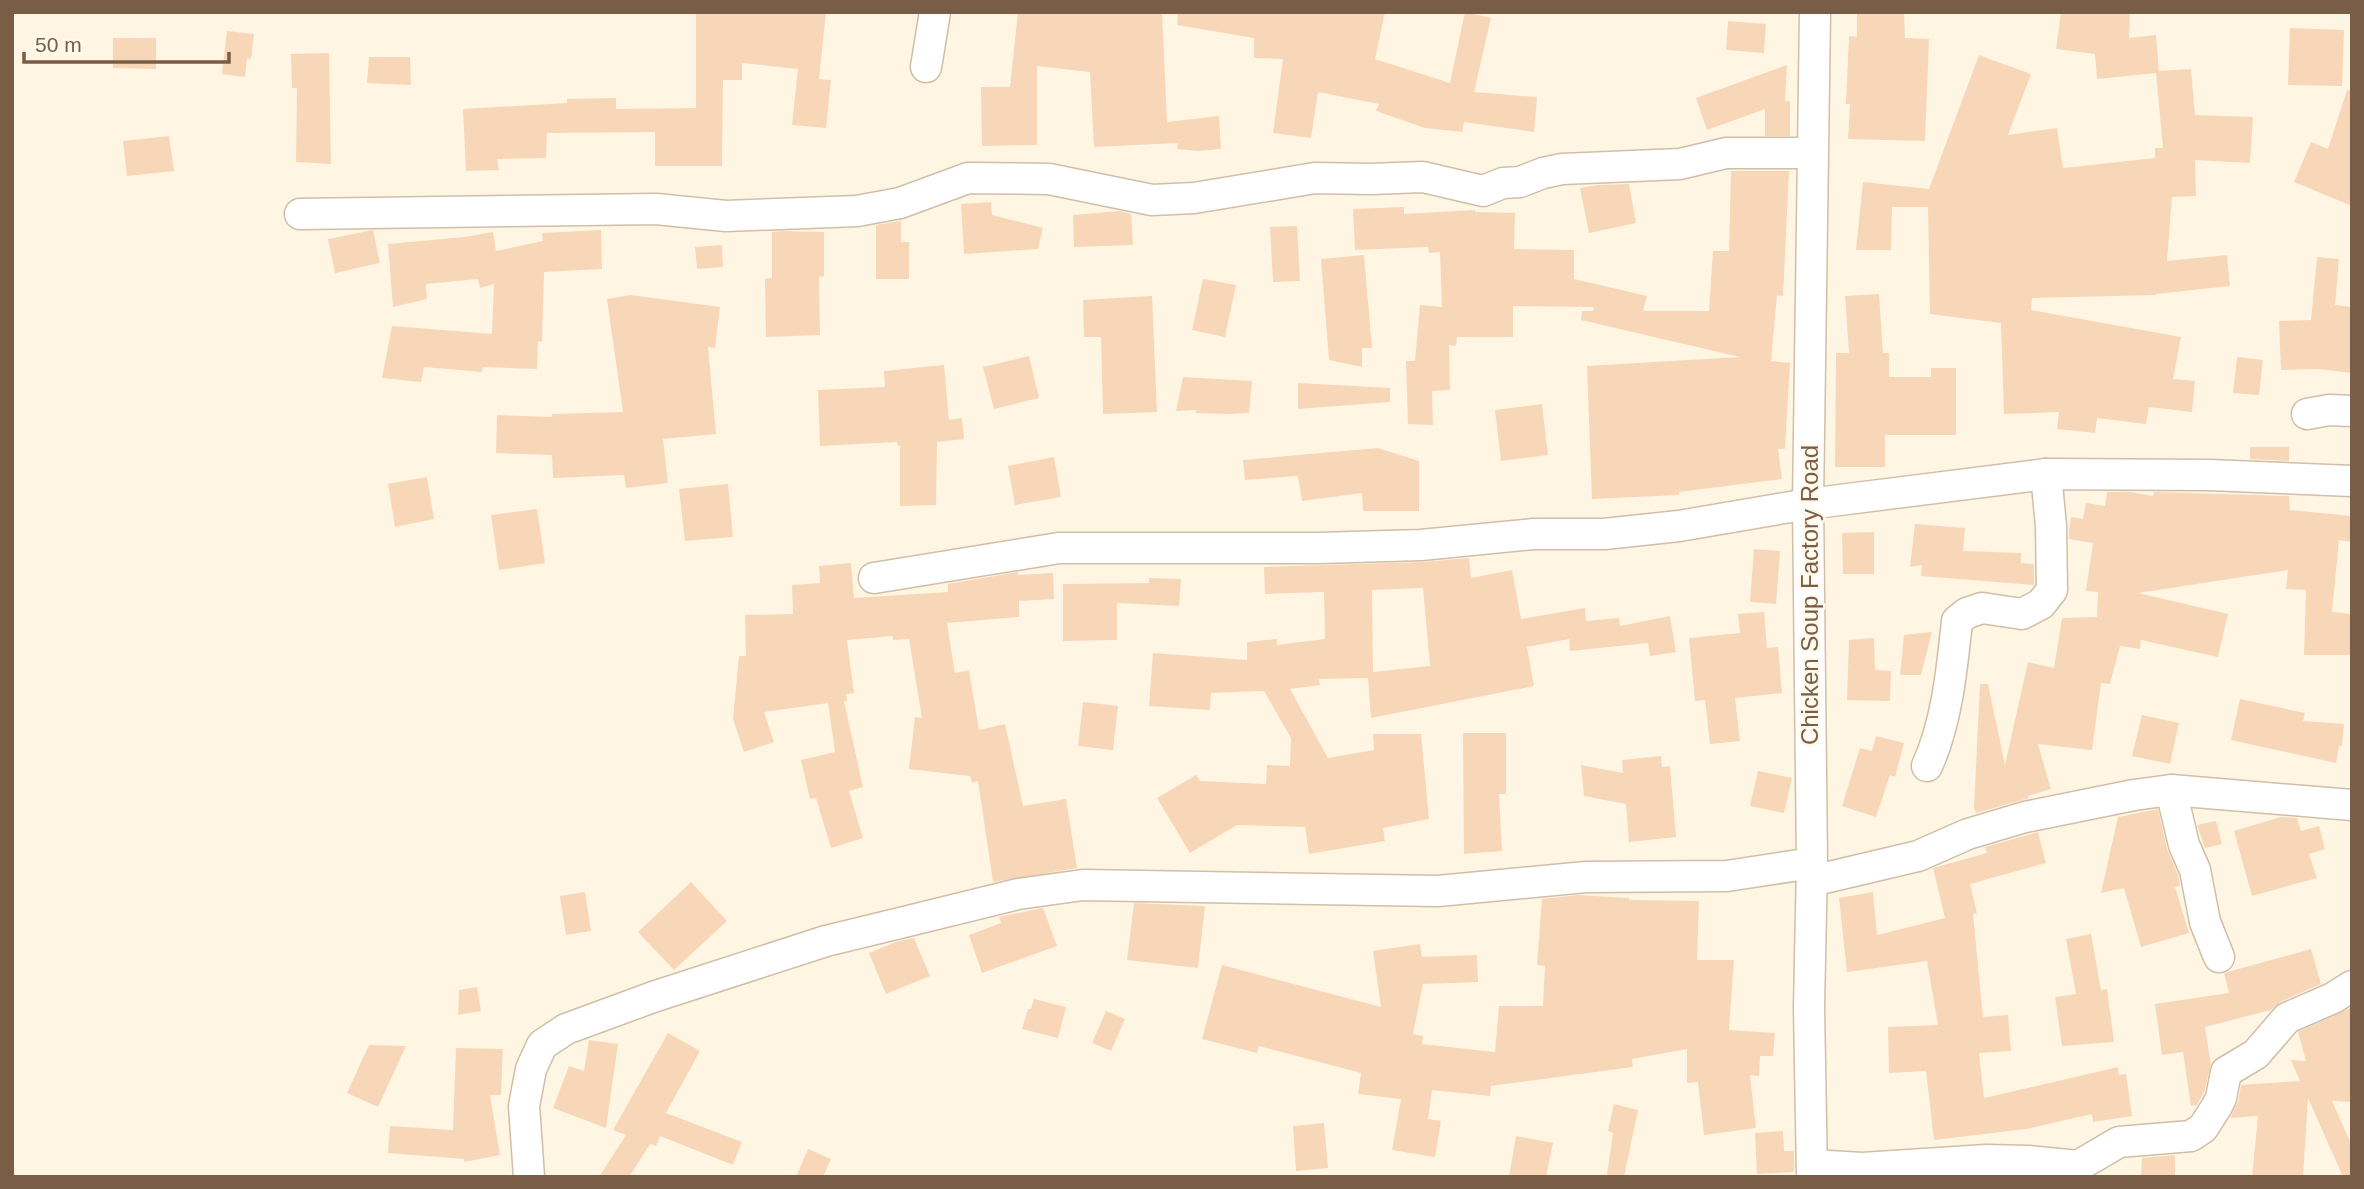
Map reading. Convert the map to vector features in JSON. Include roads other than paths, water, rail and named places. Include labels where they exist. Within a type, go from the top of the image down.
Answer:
[{"type":"street","points":[[926,67],[935,12]]},
{"type":"street","name":"Chicken Soup Factory Road","points":[[1812,1171],[1808,504],[1815,12]]},
{"type":"street","points":[[300,214],[656,209],[726,216],[857,211],[900,202],[968,178],[1049,179],[1152,200],[1194,198],[1315,178],[1423,177],[1483,191],[1503,183],[1520,182],[1562,169],[1680,164],[1726,153],[1812,153]]},
{"type":"street","points":[[2307,414],[2329,410],[2352,411]]},
{"type":"street","points":[[1927,766],[1937,745],[1957,621],[1966,613],[1982,608],[2022,614],[2041,604],[2052,590],[2051,526],[2046,474]]},
{"type":"street","points":[[874,578],[1059,548],[1396,546],[1534,534],[1604,534],[1679,526],[1808,504],[2046,474],[2209,475],[2352,481]]},
{"type":"street","points":[[2171,790],[2183,845],[2194,870],[2205,922],[2219,957]]},
{"type":"street","points":[[529,1177],[524,1106],[531,1069],[542,1045],[566,1028],[826,941],[1018,894],[1083,885],[1438,891],[1586,877],[1727,876],[1812,872],[1919,856],[1968,834],[2025,817],[2134,794],[2171,790],[2352,805]]},
{"type":"street","points":[[1812,1171],[1986,1160],[2078,1166],[2119,1142],[2191,1136],[2203,1128],[2217,1106],[2226,1072],[2256,1054],[2287,1018],[2323,1003],[2352,986]]}]
